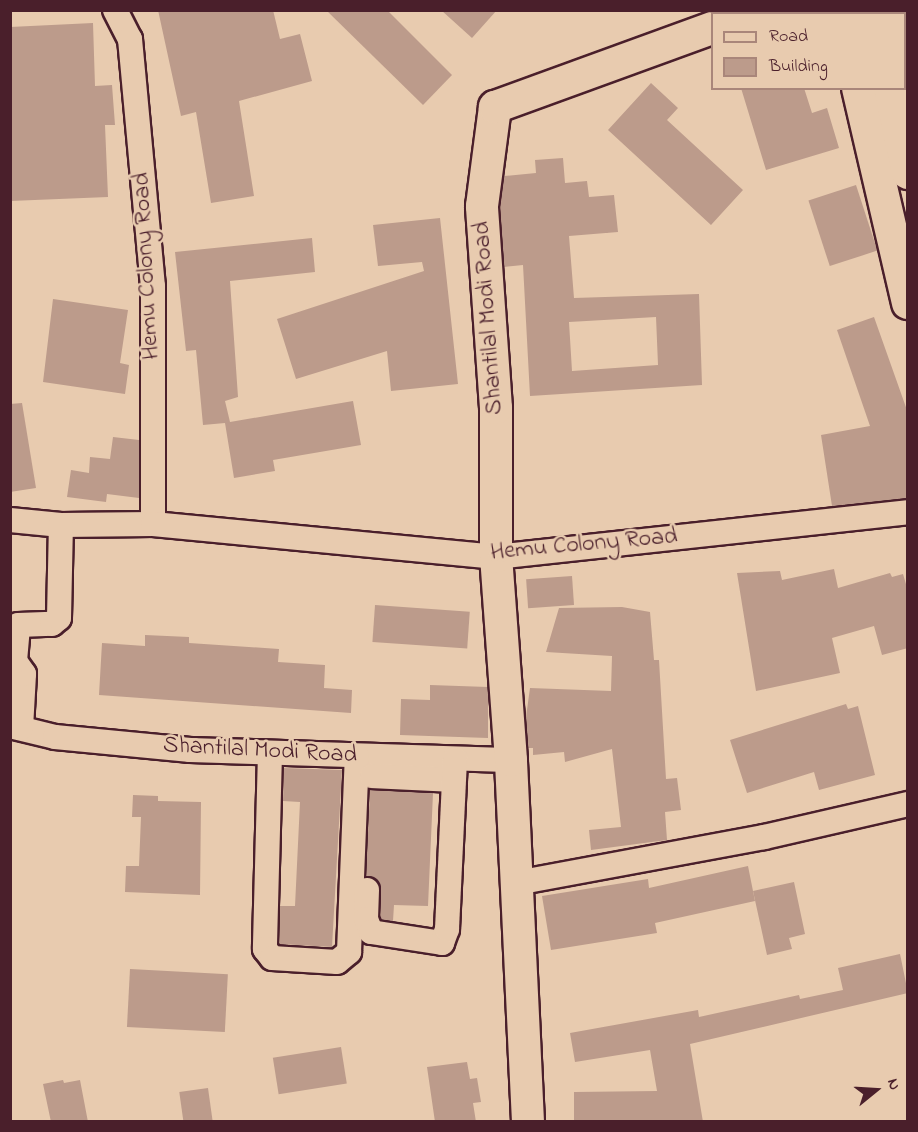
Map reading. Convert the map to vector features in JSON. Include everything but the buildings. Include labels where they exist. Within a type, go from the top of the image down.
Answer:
[{"type":"street","name":"Hemu Colony Road","points":[[115,10],[130,39],[153,286],[153,524]]},
{"type":"street","name":"Shantilal Modi Road","points":[[528,1122],[512,760],[496,556],[496,408],[482,206],[495,106],[711,28]]},
{"type":"street","points":[[858,90],[908,303]]},
{"type":"street","points":[[890,90],[908,173]]},
{"type":"street","name":"Hemu Colony Road","points":[[10,520],[61,525],[153,524],[496,556],[908,512]]},
{"type":"street","points":[[16,727],[16,699],[24,674],[15,661],[18,625],[52,624],[58,618],[61,525]]},
{"type":"street","name":"Shantilal Modi Road","points":[[16,727],[66,738],[270,759],[454,769],[512,760]]},
{"type":"street","points":[[270,759],[265,950],[272,958],[294,960],[337,962],[349,952],[365,764]]},
{"type":"street","points":[[365,764],[366,918],[377,935],[435,944],[442,943],[447,929],[454,769]]},
{"type":"street","points":[[516,883],[764,837],[908,804]]}]
